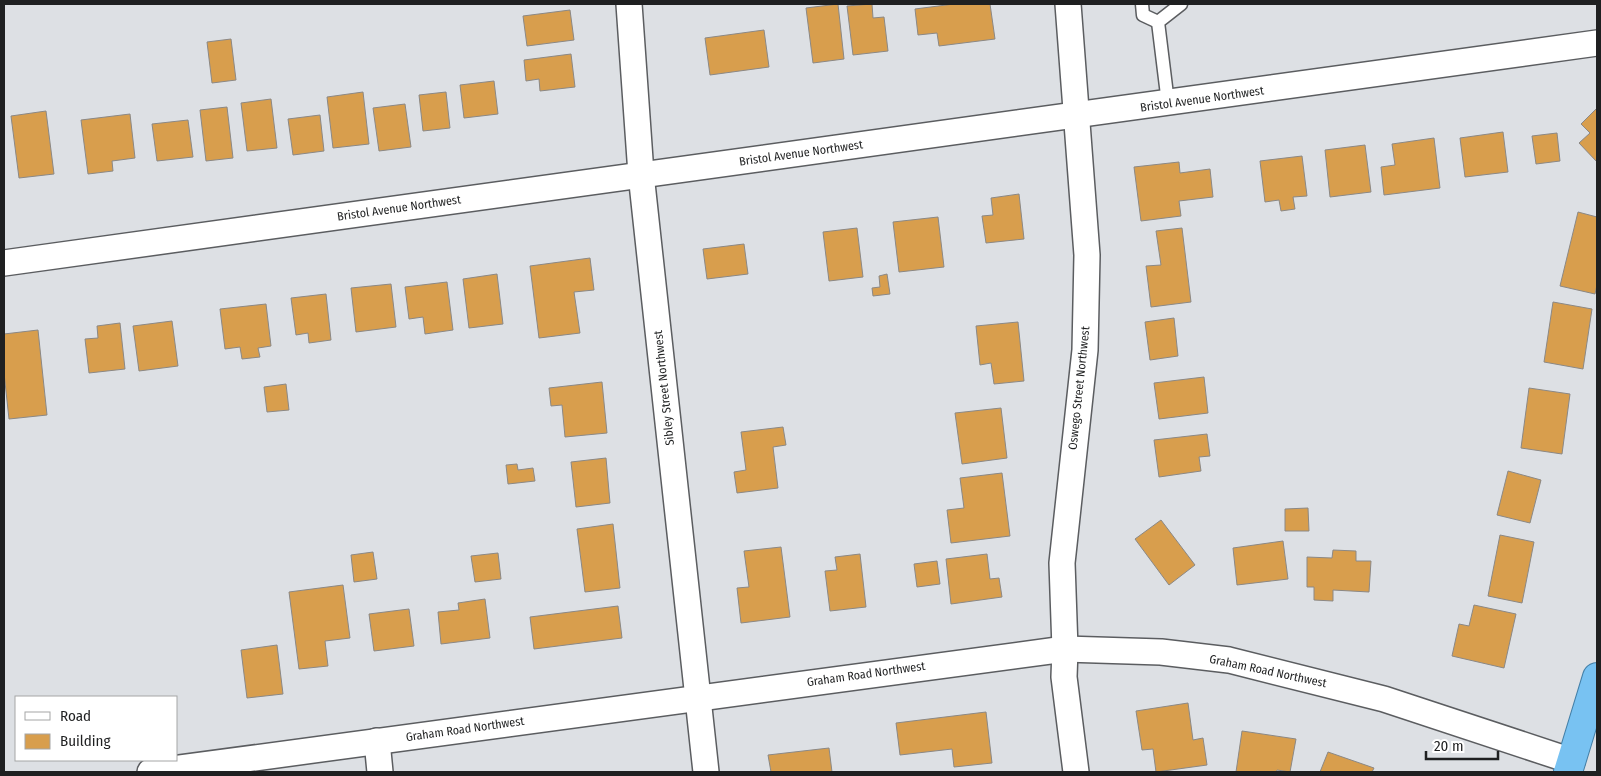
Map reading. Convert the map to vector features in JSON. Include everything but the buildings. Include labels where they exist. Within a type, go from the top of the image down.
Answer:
[{"type":"highway","points":[[1570,766],[1597,677]]},
{"type":"street","name":"Sibley Street Northwest","points":[[628,4],[642,174],[706,772]]},
{"type":"street","name":"Oswego Street Northwest","points":[[1068,4],[1087,255],[1085,341],[1062,563],[1064,677],[1076,772]]},
{"type":"street","name":"Bristol Avenue Northwest","points":[[4,263],[1597,43]]},
{"type":"street","name":"Graham Road Northwest","points":[[150,772],[1065,649],[1161,652],[1229,660],[1384,699],[1570,766]]},
{"type":"street","points":[[377,741],[380,772]]},
{"type":"lane","points":[[1142,4],[1142,15],[1158,22]]},
{"type":"lane","points":[[1158,22],[1181,4]]},
{"type":"lane","points":[[1158,22],[1168,103]]}]
